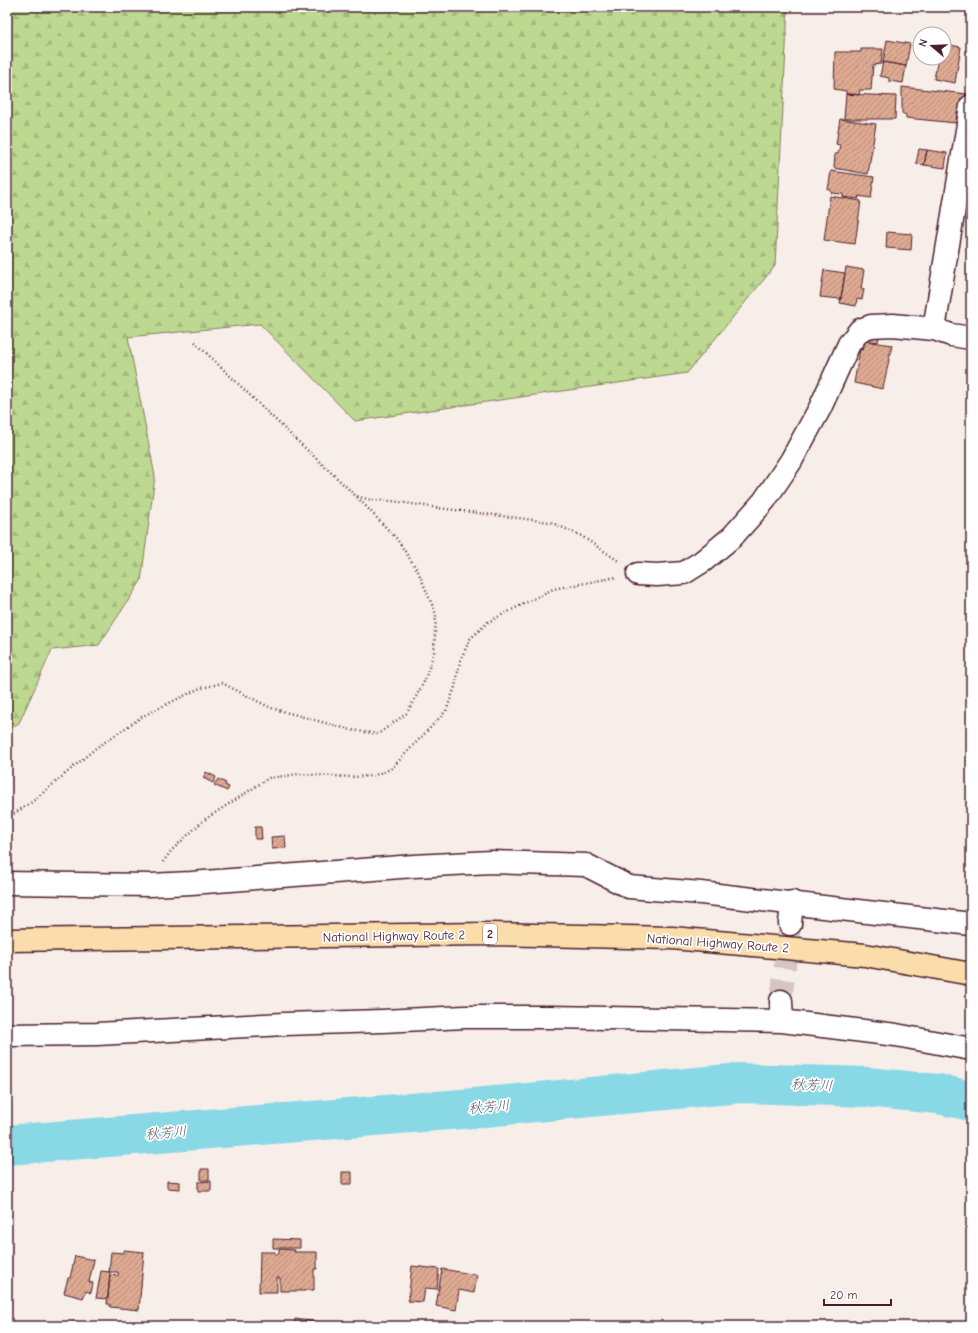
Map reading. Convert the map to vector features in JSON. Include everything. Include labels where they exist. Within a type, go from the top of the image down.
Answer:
[{"type":"highway","name":"National Highway Route 2","points":[[7,940],[488,934],[672,938],[865,955],[971,974]]},
{"type":"street","points":[[934,329],[965,134],[971,106]]},
{"type":"street","points":[[638,574],[657,575],[684,573],[703,561],[732,538],[764,501],[791,461],[820,408],[849,344],[860,330],[871,326],[893,325],[934,329],[951,335],[971,338]]},
{"type":"street","points":[[7,883],[150,885],[491,862],[586,865],[628,887],[792,902],[971,924]]},
{"type":"street","points":[[790,924],[792,902]]},
{"type":"street","points":[[7,1035],[97,1034],[284,1024],[465,1017],[782,1011],[971,1049]]},
{"type":"path","points":[[7,818],[32,802],[96,748],[143,716],[198,689],[222,683],[271,708],[351,730],[378,734],[407,713],[425,680],[434,652],[436,614],[418,571],[396,538],[356,496],[195,342]]},
{"type":"path","points":[[356,496],[371,500],[392,501],[550,522],[580,535],[638,574]]},
{"type":"path","points":[[150,885],[155,871],[172,851],[204,820],[269,778],[299,774],[351,777],[372,776],[391,769],[446,711],[455,687],[460,662],[470,639],[488,622],[553,589],[638,574]]},
{"type":"green space","points":[[7,7],[788,7],[775,266],[687,373],[355,421],[260,324],[128,337],[155,476],[141,581],[99,645],[52,650],[19,723],[7,730]]},
{"type":"building","points":[[887,40],[910,44],[906,66],[883,62]]},
{"type":"building","points":[[952,45],[961,47],[955,83],[934,79],[936,66],[952,66]]},
{"type":"building","points":[[861,49],[883,49],[881,64],[873,65],[871,90],[860,90],[859,95],[846,94],[846,91],[834,89],[835,52],[861,52]]},
{"type":"building","points":[[883,62],[906,66],[903,83],[889,81],[889,78],[880,76]]},
{"type":"building","points":[[902,87],[967,94],[963,114],[957,112],[956,123],[906,118],[906,115],[902,113]]},
{"type":"building","points":[[846,94],[896,96],[895,119],[844,119]]},
{"type":"building","points":[[840,119],[876,124],[868,174],[834,168],[835,154],[838,154],[840,145],[836,144]]},
{"type":"building","points":[[919,149],[927,150],[924,165],[916,164]]},
{"type":"building","points":[[927,150],[947,153],[945,168],[924,165]]},
{"type":"building","points":[[831,171],[874,177],[871,198],[858,196],[859,199],[843,197],[843,194],[831,193],[831,190],[828,190]]},
{"type":"building","points":[[830,196],[861,201],[855,244],[824,240]]},
{"type":"building","points":[[887,232],[912,234],[911,250],[886,248]]},
{"type":"building","points":[[846,267],[864,270],[861,289],[864,289],[862,300],[857,299],[856,306],[840,303]]},
{"type":"building","points":[[824,270],[845,273],[841,299],[820,297]]},
{"type":"building","points":[[866,333],[879,336],[878,342],[864,340]]},
{"type":"building","points":[[865,341],[892,345],[883,389],[854,383],[860,349],[863,350]]},
{"type":"building","points":[[206,772],[216,777],[213,783],[203,778]]},
{"type":"building","points":[[218,779],[226,783],[225,785],[229,787],[227,791],[214,785]]},
{"type":"building","points":[[255,827],[261,827],[262,839],[255,839]]},
{"type":"building","points":[[285,836],[286,848],[272,849],[271,837]]},
{"type":"building","points":[[201,1169],[209,1169],[209,1180],[201,1180]]},
{"type":"building","points":[[342,1172],[352,1172],[352,1184],[342,1184]]},
{"type":"building","points":[[167,1181],[180,1182],[180,1189],[167,1188]]},
{"type":"building","points":[[211,1181],[211,1191],[198,1191],[198,1182]]},
{"type":"building","points":[[273,1239],[300,1240],[300,1248],[273,1248]]},
{"type":"building","points":[[279,1249],[295,1250],[294,1252],[317,1252],[317,1269],[314,1269],[314,1290],[280,1291],[280,1278],[277,1278],[277,1292],[259,1292],[260,1252],[275,1252],[275,1254],[279,1254]]},
{"type":"building","points":[[124,1250],[144,1252],[139,1310],[110,1307],[110,1304],[107,1304],[110,1275],[118,1276],[118,1272],[109,1272],[111,1252],[124,1253]]},
{"type":"building","points":[[75,1256],[94,1260],[89,1282],[93,1283],[91,1293],[86,1291],[83,1298],[64,1293],[68,1278],[70,1278]]},
{"type":"building","points":[[412,1266],[439,1269],[437,1289],[425,1288],[423,1302],[408,1301]]},
{"type":"building","points":[[442,1269],[477,1275],[474,1293],[459,1290],[456,1310],[436,1306]]},
{"type":"building","points":[[101,1271],[110,1272],[108,1299],[96,1298]]},
{"type":"building","points":[[295,1319],[319,1322],[319,1326],[294,1326]]},
{"type":"building","points":[[77,1322],[77,1326],[65,1326],[65,1323]]},
{"type":"waterway","name":"秋芳川","points":[[7,1145],[474,1108],[740,1083],[866,1087],[938,1094],[971,1101]]},
{"type":"tunnel","points":[[781,1001],[790,924]]}]
